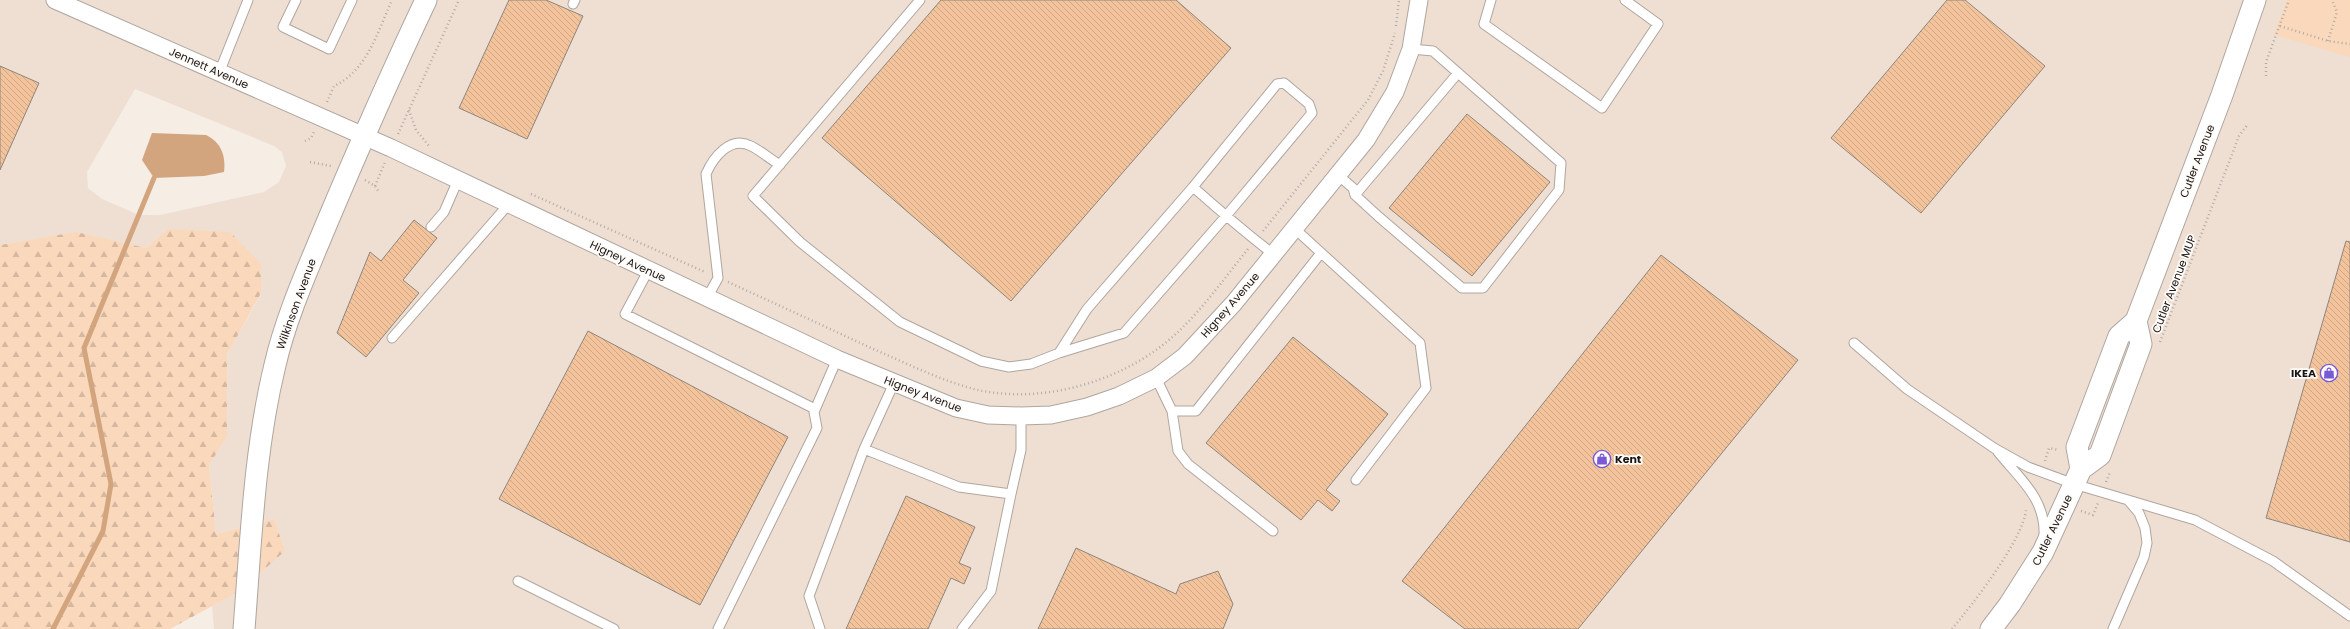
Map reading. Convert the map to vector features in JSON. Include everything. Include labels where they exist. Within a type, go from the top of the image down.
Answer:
[{"type":"street","name":"Jennett Avenue","points":[[55,0],[363,136]]},
{"type":"street","name":"Wilkinson Avenue","points":[[244,629],[262,426],[275,365],[290,314],[363,136],[426,0]]},
{"type":"street","name":"Higney Avenue","points":[[363,136],[837,359],[894,383],[956,408],[988,415],[1051,415],[1087,407],[1119,396],[1156,378],[1185,356],[1234,303],[1366,140],[1395,92],[1411,49],[1419,0]]},
{"type":"street","name":"Cutler Avenue","points":[[1990,629],[2010,604],[2043,552],[2077,476],[2077,447],[2119,336],[2136,321],[2224,89],[2255,0]]},
{"type":"lane","points":[[219,73],[248,0]]},
{"type":"lane","points":[[296,0],[284,27],[329,49],[352,0]]},
{"type":"lane","points":[[920,0],[753,196],[800,242],[900,322],[981,361],[1010,367],[1031,364],[1059,353],[1124,333],[1226,216],[1312,113],[1310,104],[1284,83],[1277,84],[1193,187],[1087,309],[1059,353]]},
{"type":"lane","points":[[1491,0],[1484,24],[1602,108],[1658,24],[1625,0]]},
{"type":"lane","points":[[1338,175],[1353,188],[1355,195],[1462,288],[1483,288],[1560,190],[1561,163],[1433,51],[1411,49]]},
{"type":"lane","points":[[1355,195],[1458,72]]},
{"type":"lane","points":[[707,298],[718,278],[706,174],[712,160],[725,148],[734,144],[750,145],[780,165]]},
{"type":"lane","points":[[431,227],[444,212],[458,180]]},
{"type":"lane","points":[[1193,187],[1255,240],[1274,254]]},
{"type":"lane","points":[[392,338],[508,205]]},
{"type":"lane","points":[[1294,228],[1420,343],[1426,388],[1356,480]]},
{"type":"lane","points":[[1172,411],[1196,411],[1322,253]]},
{"type":"lane","points":[[648,271],[625,314],[815,409]]},
{"type":"lane","points":[[1854,343],[1907,389],[1994,448],[2028,467],[2077,476],[2128,500],[2195,520],[2273,561],[2350,616]]},
{"type":"lane","points":[[718,629],[816,428],[815,409],[837,359]]},
{"type":"lane","points":[[1156,378],[1172,411],[1178,451],[1188,464],[1273,531]]},
{"type":"lane","points":[[820,629],[809,596],[864,449],[894,383]]},
{"type":"lane","points":[[962,629],[991,591],[1020,450],[1021,416]]},
{"type":"lane","points":[[1994,448],[2035,496],[2042,509],[2045,525],[2043,552]]},
{"type":"lane","points":[[864,449],[958,487],[1011,494]]},
{"type":"lane","points":[[2114,629],[2144,557],[2147,543],[2145,528],[2139,513],[2128,500]]},
{"type":"lane","points":[[518,582],[614,629]]},
{"type":"path","points":[[305,141],[311,138],[334,86],[346,80],[358,69],[392,0]]},
{"type":"path","points":[[375,186],[459,0]]},
{"type":"path","points":[[528,193],[936,377],[979,390],[1025,394],[1078,386],[1101,379],[1128,367],[1160,347],[1189,320],[1368,100],[1391,50],[1399,0]]},
{"type":"path","points":[[2266,76],[2266,62],[2289,0]]},
{"type":"path","points":[[2328,40],[2337,12],[2332,0]]},
{"type":"path","points":[[2280,26],[2328,40],[2350,44]]},
{"type":"path","points":[[409,110],[421,137],[433,149]]},
{"type":"path","name":"Cutler Avenue MUP","points":[[2157,349],[2239,136],[2248,124]]},
{"type":"path","points":[[1952,629],[1996,571],[2023,523],[2026,511],[2024,503],[2035,496]]},
{"type":"shaded area","points":[[0,0],[2350,0],[2350,629],[214,629],[212,606],[240,591],[274,519],[216,534],[209,465],[227,437],[227,355],[261,294],[168,229],[146,248],[76,233],[0,245]],"holes":[[[135,89],[274,146],[282,152],[286,166],[279,182],[264,192],[160,215],[139,215],[102,199],[88,188],[87,172]]]},
{"type":"shaded area","points":[[152,133],[206,135],[215,141],[221,150],[224,160],[224,172],[204,176],[154,178],[142,160]]},
{"type":"green space","points":[[2287,0],[2350,0],[2350,57],[2274,35]]},
{"type":"green space","points":[[168,229],[230,232],[261,264],[261,293],[227,355],[227,437],[209,465],[216,534],[274,519],[285,551],[240,591],[170,629],[0,629],[0,245],[76,232],[146,248]]},
{"type":"building","points":[[509,0],[546,0],[583,16],[527,139],[459,108]]},
{"type":"building","points":[[941,0],[1176,0],[1231,48],[1011,301],[822,138]]},
{"type":"building","points":[[1947,0],[1965,0],[2045,66],[1921,213],[1831,138]]},
{"type":"building","points":[[0,66],[39,83],[0,170]]},
{"type":"building","points":[[1467,114],[1550,182],[1472,276],[1389,208]]},
{"type":"building","points":[[414,220],[437,238],[403,280],[419,293],[366,357],[337,333],[370,252],[381,261]]},
{"type":"building","name":"IKEA","points":[[2346,241],[2350,242],[2350,542],[2266,518]]},
{"type":"building","points":[[1661,255],[1798,360],[1578,629],[1465,629],[1402,581]]},
{"type":"building","points":[[588,331],[788,437],[700,605],[499,499]]},
{"type":"building","points":[[1293,337],[1388,414],[1326,490],[1340,501],[1332,511],[1318,500],[1301,520],[1206,443]]},
{"type":"building","points":[[906,496],[975,527],[959,563],[971,568],[964,584],[951,578],[928,629],[846,629]]},
{"type":"building","points":[[1076,548],[1176,594],[1180,584],[1218,571],[1233,604],[1223,629],[1038,629]]},
{"type":"waterway","points":[[53,629],[103,531],[111,484],[84,348],[154,178]]},
{"type":"place","name":"IKEA","points":[[2329,373]]},
{"type":"place","name":"Kent","points":[[1602,459]]}]
